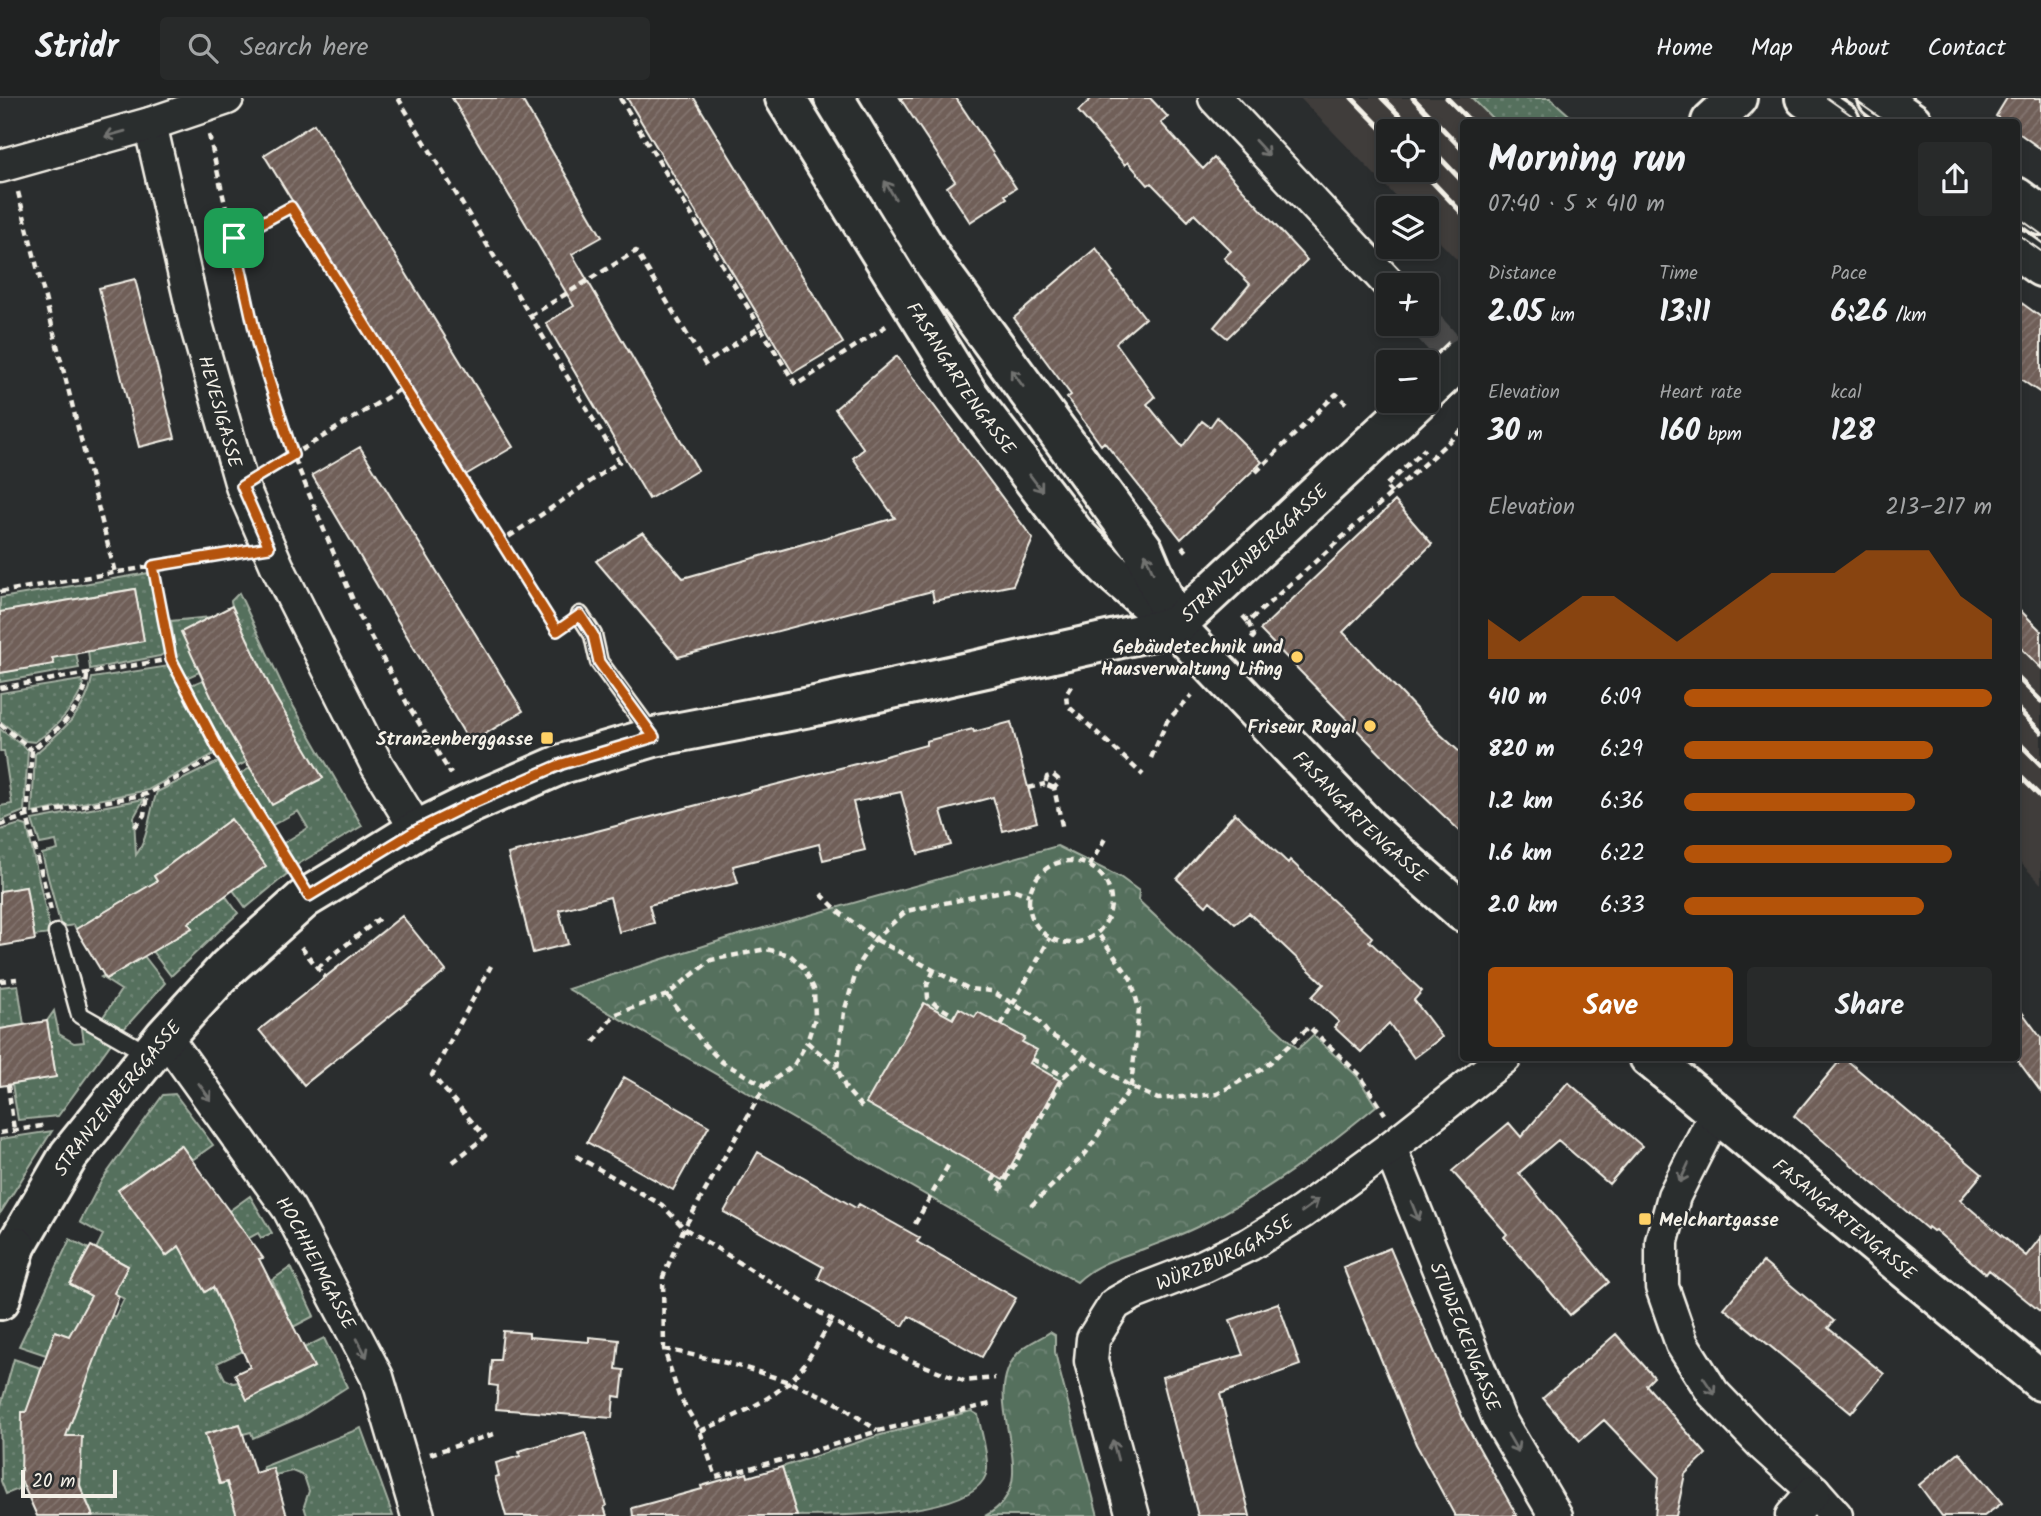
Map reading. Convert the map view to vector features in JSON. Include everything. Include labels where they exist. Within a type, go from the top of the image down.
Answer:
[{"type":"main road","name":"FASANGARTENGASSE","points":[[785,98],[968,394],[1075,534],[1111,570],[1175,626],[1368,828],[1460,909]]},
{"type":"main road","name":"FASANGARTENGASSE","points":[[834,98],[934,264],[1143,549],[1175,626]]},
{"type":"main road","points":[[1714,119],[1737,98]]},
{"type":"main road","points":[[1805,98],[1836,119]]},
{"type":"main road","points":[[1878,98],[1908,119]]},
{"type":"main road","points":[[2020,200],[2041,215]]},
{"type":"main road","points":[[2020,252],[2041,267]]},
{"type":"main road","points":[[1439,380],[1460,360]]},
{"type":"main road","name":"STRANZENBERGGASSE","points":[[0,1300],[8,1256],[69,1156],[157,1046],[227,968],[309,896],[417,830],[562,764],[654,737],[815,706],[1175,626],[1404,413]]},
{"type":"main road","name":"FASANGARTENGASSE","points":[[1654,1061],[2041,1381]]},
{"type":"street","points":[[1215,98],[1379,273]]},
{"type":"street","points":[[9,177],[215,102]]},
{"type":"street","name":"HEVESIGASSE","points":[[150,124],[167,188],[196,324],[242,486],[269,547],[377,765],[417,830]]},
{"type":"street","name":"HOCHHEIMGASSE","points":[[157,1046],[289,1209],[377,1377],[418,1516]]},
{"type":"street","name":"WÜRZBURGGASSE","points":[[1133,1516],[1091,1361],[1093,1339],[1115,1304],[1134,1293],[1204,1266],[1250,1244],[1302,1212],[1390,1148],[1500,1061]]},
{"type":"street","points":[[1716,1113],[1674,1196],[1662,1241],[1662,1287],[1682,1344],[1713,1393],[1764,1446],[1814,1490],[1836,1516]]},
{"type":"street","name":"STUWECKENGASSE","points":[[1390,1148],[1499,1419],[1556,1516]]},
{"type":"street","points":[[1792,1516],[1814,1490]]},
{"type":"lane","points":[[580,615],[593,635],[599,662],[654,737]]},
{"type":"lane","points":[[57,933],[80,1015],[157,1046]]},
{"type":"path","points":[[398,98],[619,462],[501,542]]},
{"type":"path","points":[[620,98],[796,385],[888,325]]},
{"type":"path","points":[[215,102],[234,238],[258,347],[293,455],[360,617],[410,707],[470,804]]},
{"type":"path","points":[[9,177],[116,573]]},
{"type":"path","points":[[234,238],[291,207],[557,631],[580,615]]},
{"type":"path","points":[[530,316],[636,251],[705,364],[760,327]]},
{"type":"path","points":[[242,486],[404,387]]},
{"type":"path","points":[[1256,472],[1336,394],[1346,404]]},
{"type":"path","points":[[1248,622],[1460,432]]},
{"type":"path","points":[[1392,493],[1385,486],[1425,449]]},
{"type":"path","points":[[1182,546],[1190,555]]},
{"type":"path","points":[[0,592],[269,547]]},
{"type":"path","points":[[153,566],[171,659],[221,754],[309,896]]},
{"type":"path","points":[[1243,616],[1254,636],[1250,641]]},
{"type":"path","points":[[0,688],[171,659]]},
{"type":"path","points":[[57,933],[27,816],[32,750],[63,725],[87,688],[87,673]]},
{"type":"path","points":[[1066,694],[1067,705],[1143,775]]},
{"type":"path","points":[[1151,758],[1167,721],[1193,694]]},
{"type":"path","points":[[0,724],[32,750]]},
{"type":"path","points":[[0,825],[27,816],[147,794],[221,754]]},
{"type":"path","points":[[1045,784],[1047,777],[1053,775],[1058,779],[1058,785],[1054,788]]},
{"type":"path","points":[[1028,788],[1045,784],[1054,788]]},
{"type":"path","points":[[1054,788],[1063,830]]},
{"type":"path","points":[[135,827],[144,815],[147,794]]},
{"type":"path","points":[[1089,866],[1106,837]]},
{"type":"path","points":[[1077,861],[1089,866],[1100,874],[1107,884],[1110,909],[1105,922],[1097,932],[1075,942],[1050,938],[1033,920],[1029,895],[1033,883],[1041,872],[1051,865],[1077,861]]},
{"type":"path","points":[[837,1068],[844,1012],[859,963],[875,939],[906,911],[1012,889],[1029,895]]},
{"type":"path","points":[[821,894],[839,912],[875,939],[969,989],[991,991],[1034,1016],[1048,1033],[1084,1057],[1131,1087],[1158,1098],[1217,1094],[1264,1068],[1309,1027],[1359,1074],[1379,1103]]},
{"type":"path","points":[[317,968],[381,917]]},
{"type":"path","points":[[1031,1206],[1086,1153],[1131,1087],[1139,1009],[1131,979],[1097,932]]},
{"type":"path","points":[[1001,1025],[1050,938]]},
{"type":"path","points":[[300,946],[325,977]]},
{"type":"path","points":[[594,1042],[614,1015],[667,995],[711,960],[766,949],[790,955],[804,968],[814,989],[815,1018],[807,1042],[794,1065],[765,1086],[684,1228],[663,1277],[664,1349],[678,1396],[700,1431],[716,1477],[878,1431],[990,1404]]},
{"type":"path","points":[[453,1162],[485,1137],[432,1075],[491,965]]},
{"type":"path","points":[[934,970],[927,985],[928,998],[955,1016]]},
{"type":"path","points":[[0,981],[17,979]]},
{"type":"path","points":[[667,995],[702,1042],[722,1062],[765,1086]]},
{"type":"path","points":[[807,1042],[837,1068],[846,1089],[862,1107]]},
{"type":"path","points":[[996,1175],[993,1180],[1001,1188],[1064,1076],[1084,1057]]},
{"type":"path","points":[[1032,1059],[1064,1076]]},
{"type":"path","points":[[8,1085],[15,1130]]},
{"type":"path","points":[[576,1156],[662,1205],[684,1228],[831,1321],[908,1360],[964,1381],[995,1378]]},
{"type":"path","points":[[915,1224],[949,1164]]},
{"type":"path","points":[[700,1431],[738,1415],[788,1383],[831,1321]]},
{"type":"path","points":[[664,1349],[723,1361],[788,1383],[829,1399],[878,1431]]},
{"type":"path","points":[[402,1462],[494,1434]]},
{"type":"shaded area","points":[[1300,98],[1472,98],[1493,119],[1460,119],[1460,263],[1439,241],[1439,196],[1395,196],[1382,182],[1439,182],[1439,119],[1376,119],[1376,176]]},
{"type":"shaded area","points":[[2020,610],[2041,631],[2041,884],[2020,862]]},
{"type":"green space","points":[[1472,98],[1550,98],[1574,119],[1493,119]]},
{"type":"green space","points":[[149,573],[166,652],[160,656],[90,669],[88,650],[144,641],[135,589],[0,612],[0,598]]},
{"type":"green space","points":[[239,593],[287,695],[362,826],[295,866],[282,844],[308,828],[298,811],[271,826],[240,774],[250,768],[246,762],[235,768],[191,685],[203,680],[199,672],[186,678],[176,657],[171,621],[211,617],[232,606],[231,601]]},
{"type":"green space","points":[[76,653],[79,668],[0,682],[0,673],[54,663],[52,657]]},
{"type":"green space","points":[[169,666],[214,754],[148,790],[32,813],[35,754],[71,721],[84,701],[92,678]]},
{"type":"green space","points":[[81,680],[84,684],[70,709],[58,724],[35,742],[26,741],[0,721],[0,693]]},
{"type":"green space","points":[[0,729],[28,750],[24,811],[0,821],[0,806],[12,804],[4,751],[0,751]]},
{"type":"green space","points":[[218,762],[287,874],[246,908],[233,890],[230,820],[154,876],[157,881],[76,929],[74,925],[61,927],[42,854],[58,850],[56,841],[40,844],[32,820],[144,799],[134,817],[136,855],[144,841],[157,792]]},
{"type":"green space","points":[[20,824],[27,826],[51,934],[34,936],[26,887],[0,891],[0,830]]},
{"type":"green space","points":[[1057,846],[1120,877],[1139,891],[1138,900],[1298,1049],[1313,1035],[1357,1076],[1376,1106],[1314,1155],[1227,1212],[1163,1242],[1102,1265],[1077,1282],[568,989],[735,936]]},
{"type":"green space","points":[[225,895],[238,913],[171,976],[152,951],[192,928],[188,923]]},
{"type":"green space","points":[[144,956],[165,983],[123,1030],[103,1017],[121,990],[101,977]]},
{"type":"green space","points":[[18,985],[24,1025],[0,1029],[0,987]]},
{"type":"green space","points":[[54,1011],[59,1034],[74,1043],[84,1042],[81,1022],[112,1042],[58,1116],[18,1120],[12,1084],[56,1077],[47,1021]]},
{"type":"green space","points":[[175,1094],[213,1145],[192,1160],[181,1145],[118,1190],[166,1256],[250,1196],[272,1233],[261,1238],[258,1233],[247,1239],[205,1292],[213,1287],[243,1351],[217,1363],[225,1379],[238,1382],[244,1393],[268,1382],[272,1388],[314,1367],[304,1348],[324,1338],[347,1387],[300,1417],[253,1438],[251,1432],[243,1434],[240,1424],[205,1434],[220,1484],[227,1482],[237,1516],[93,1516],[78,1480],[81,1436],[64,1436],[24,1487],[6,1494],[1,1481],[0,1409],[14,1359],[41,1368],[40,1374],[55,1332],[46,1355],[19,1346],[70,1239],[89,1249],[70,1284],[91,1296],[88,1303],[115,1317],[124,1299],[114,1293],[128,1266],[96,1249],[103,1235],[80,1222],[102,1180],[163,1095]]},
{"type":"green space","points":[[52,1131],[1,1212],[0,1213],[0,1139]]},
{"type":"green space","points":[[291,1267],[314,1316],[293,1327],[272,1280]]},
{"type":"green space","points":[[1050,1332],[1055,1335],[1059,1369],[1098,1516],[985,1516],[1004,1501],[1012,1483],[1013,1462],[1004,1395],[1007,1373],[1018,1353]]},
{"type":"green space","points":[[971,1411],[978,1415],[987,1469],[980,1485],[962,1496],[937,1505],[875,1514],[797,1516],[782,1467],[877,1436]]},
{"type":"green space","points":[[361,1428],[393,1516],[307,1516],[304,1506],[309,1491],[304,1476],[292,1471],[275,1475],[272,1468],[264,1470],[263,1467]]},
{"type":"building","points":[[452,98],[521,98],[602,237],[572,254],[698,470],[649,499],[546,323],[574,306]]},
{"type":"building","points":[[627,98],[694,98],[843,343],[793,373]]},
{"type":"building","points":[[900,98],[956,98],[1016,188],[1005,195],[1007,198],[970,222],[947,187],[955,181]]},
{"type":"building","points":[[1092,98],[1150,98],[1168,117],[1161,123],[1203,169],[1214,158],[1307,260],[1227,338],[1214,327],[1250,284],[1224,258],[1231,251],[1194,214],[1188,221],[1151,183],[1148,185],[1128,162],[1125,165],[1078,111]]},
{"type":"building","points":[[2007,98],[2041,98],[2041,149],[2020,134],[2020,119],[2000,119],[1996,116]]},
{"type":"building","points":[[314,124],[513,447],[462,477],[264,155]]},
{"type":"building","points":[[1096,248],[1145,318],[1116,343],[1155,397],[1147,404],[1182,447],[1202,421],[1210,427],[1217,417],[1262,462],[1181,539],[1104,442],[1101,445],[1067,398],[1071,395],[1014,318]]},
{"type":"building","points":[[135,279],[175,438],[139,447],[99,288]]},
{"type":"building","points":[[2020,302],[2041,317],[2041,393],[2020,379]]},
{"type":"building","points":[[897,356],[1033,539],[1013,585],[934,601],[932,591],[678,657],[596,561],[643,532],[683,578],[895,518],[853,458],[864,449],[835,409]]},
{"type":"building","points":[[360,447],[523,711],[470,743],[312,475]]},
{"type":"building","points":[[1395,501],[1432,544],[1343,632],[1460,752],[1460,831],[1399,773],[1260,630]]},
{"type":"building","points":[[135,589],[144,641],[52,658],[54,664],[0,673],[0,612]]},
{"type":"building","points":[[232,606],[273,693],[323,778],[272,805],[222,720],[181,632]]},
{"type":"building","points":[[2020,610],[2041,631],[2041,668],[2020,647]]},
{"type":"building","points":[[1011,722],[1037,822],[1003,831],[993,797],[941,811],[951,845],[918,854],[901,792],[853,802],[865,850],[823,860],[819,844],[733,866],[738,883],[649,905],[654,923],[619,932],[610,897],[559,910],[568,944],[533,953],[508,854],[871,760],[926,745],[926,741]]},
{"type":"building","points":[[1235,813],[1372,937],[1369,941],[1422,991],[1414,1000],[1442,1037],[1414,1058],[1389,1023],[1361,1052],[1334,1027],[1339,1022],[1312,997],[1324,984],[1249,913],[1235,924],[1210,901],[1206,906],[1177,879]]},
{"type":"building","points":[[231,819],[266,866],[188,923],[192,928],[106,979],[76,929],[157,881],[154,876]]},
{"type":"building","points":[[26,887],[35,940],[0,946],[0,891]]},
{"type":"building","points":[[402,916],[446,971],[304,1085],[259,1030]]},
{"type":"building","points":[[924,1003],[953,1019],[959,1008],[975,1017],[978,1012],[1025,1038],[1022,1042],[1037,1050],[1030,1063],[1059,1080],[1003,1180],[866,1103]]},
{"type":"building","points":[[2020,1009],[2041,1038],[2041,1092],[2018,1061]]},
{"type":"building","points":[[47,1021],[56,1077],[0,1086],[0,1029]]},
{"type":"building","points":[[1840,1061],[1848,1061],[1982,1174],[1960,1200],[2026,1256],[2041,1237],[2041,1312],[1989,1270],[1986,1274],[1935,1230],[1928,1227],[1927,1229],[1794,1116]]},
{"type":"building","points":[[624,1077],[709,1126],[673,1190],[587,1142]]},
{"type":"building","points":[[1568,1082],[1642,1146],[1609,1184],[1558,1140],[1519,1173],[1609,1282],[1570,1315],[1504,1237],[1507,1234],[1452,1171],[1509,1123],[1521,1137]]},
{"type":"building","points":[[181,1145],[263,1258],[259,1259],[314,1367],[247,1400],[235,1374],[250,1367],[213,1287],[205,1292],[179,1246],[166,1256],[118,1190]]},
{"type":"building","points":[[758,1152],[856,1208],[859,1204],[920,1238],[917,1242],[1016,1298],[982,1357],[909,1316],[903,1326],[818,1278],[823,1267],[724,1212]]},
{"type":"building","points":[[91,1246],[128,1266],[114,1293],[119,1296],[66,1436],[82,1436],[80,1486],[93,1516],[37,1516],[21,1480],[22,1412],[26,1412],[55,1331],[69,1336],[91,1296],[70,1284]]},
{"type":"building","points":[[1390,1248],[1464,1421],[1517,1516],[1455,1516],[1416,1444],[1343,1267]]},
{"type":"building","points":[[1763,1262],[1834,1321],[1828,1328],[1884,1374],[1851,1413],[1724,1308]]},
{"type":"building","points":[[1278,1303],[1300,1365],[1220,1394],[1250,1516],[1198,1516],[1162,1377],[1243,1355],[1230,1320]]},
{"type":"building","points":[[503,1331],[529,1333],[529,1337],[589,1342],[589,1337],[619,1340],[616,1369],[624,1370],[621,1397],[614,1396],[612,1418],[496,1409],[498,1386],[490,1385],[492,1360],[500,1360]]},
{"type":"building","points":[[1616,1334],[1654,1377],[1646,1385],[1706,1454],[1685,1474],[1676,1516],[1655,1516],[1659,1477],[1604,1420],[1580,1441],[1543,1398]]},
{"type":"building","points":[[240,1424],[255,1473],[273,1468],[287,1516],[237,1516],[227,1482],[220,1484],[205,1434]]},
{"type":"building","points":[[585,1432],[607,1516],[506,1516],[495,1477],[499,1476],[496,1463],[520,1456],[519,1451]]},
{"type":"building","points":[[1959,1452],[2002,1503],[1984,1516],[1942,1516],[1919,1485]]},
{"type":"building","points":[[782,1467],[797,1516],[633,1516],[632,1508],[702,1489],[701,1486],[747,1473],[748,1477]]},
{"type":"tunnel","points":[[1437,336],[1460,362]]},
{"type":"tram line","points":[[1827,98],[1857,119]]},
{"type":"tram line","points":[[1852,98],[1882,119]]},
{"type":"tram line","points":[[2020,219],[2041,234]]},
{"type":"tram line","points":[[2020,236],[2041,251]]},
{"type":"railway","points":[[1352,98],[1376,123]]},
{"type":"railway","points":[[1382,98],[1403,119]]},
{"type":"railway","points":[[1413,98],[1460,147]]},
{"type":"railway","points":[[1447,98],[1468,119]]},
{"type":"railway","points":[[1439,157],[1460,179]]},
{"type":"railway","points":[[1432,182],[1460,211]]},
{"type":"railway","points":[[2020,680],[2041,701]]},
{"type":"railway","points":[[2020,711],[2041,732]]},
{"type":"railway","points":[[2020,744],[2041,765]]},
{"type":"railway","points":[[2020,776],[2041,797]]},
{"type":"place","name":"Gebäudetechnik und Hausverwaltung Lifing","points":[[1297,657]]},
{"type":"place","name":"Friseur Royal","points":[[1370,726]]},
{"type":"place","name":"Stranzenberggasse","points":[[547,738]]},
{"type":"place","name":"Melchartgasse","points":[[1645,1219]]},
{"type":"route","points":[[291,207],[557,631],[580,615],[593,635],[599,662],[654,737],[562,764],[470,804],[417,830],[309,896],[221,754],[171,659],[153,566],[269,547],[242,486],[293,455],[258,347],[234,238],[291,207]]}]
